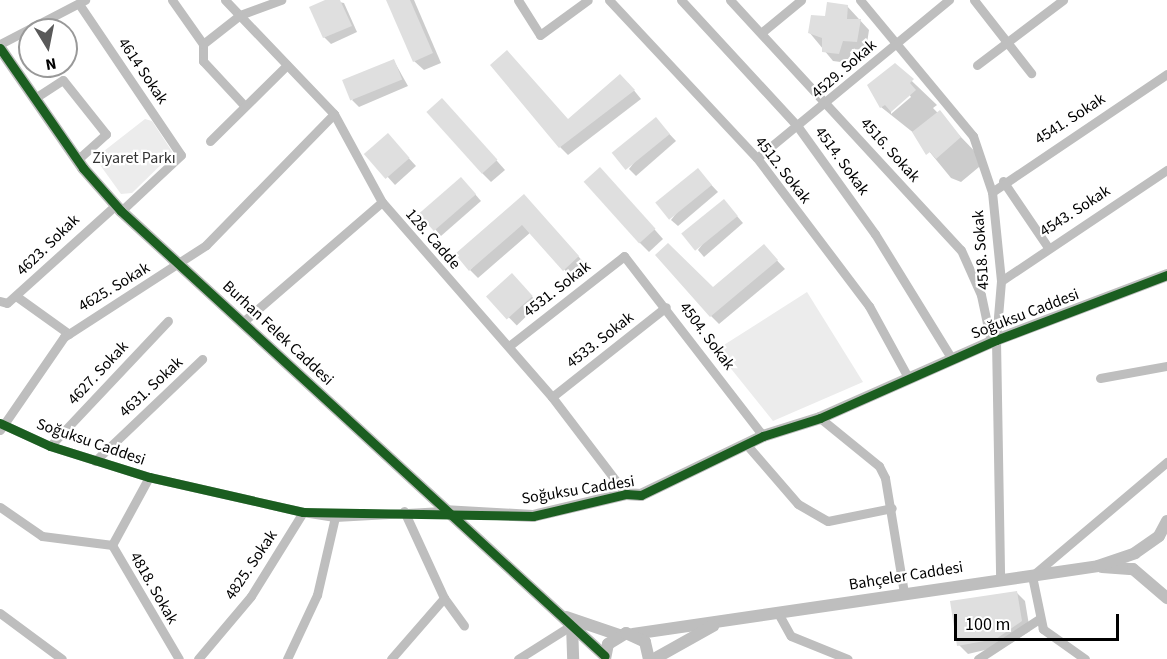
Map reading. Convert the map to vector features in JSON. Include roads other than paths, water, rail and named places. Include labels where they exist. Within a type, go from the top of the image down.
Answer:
[{"type":"street","points":[[172,0],[203,44],[203,61],[243,104]]},
{"type":"street","name":"128. Cadde","points":[[225,0],[334,114],[382,202],[552,397],[626,494]]},
{"type":"street","points":[[203,44],[240,15],[281,0]]},
{"type":"street","points":[[518,0],[540,35],[588,0]]},
{"type":"street","name":"4512. Sokak","points":[[609,0],[757,158],[869,306],[909,379]]},
{"type":"street","name":"4514. Sokak","points":[[681,0],[798,127],[875,234],[952,360]]},
{"type":"street","name":"4516. Sokak","points":[[730,0],[961,250],[981,295],[994,341]]},
{"type":"street","points":[[761,33],[801,0]]},
{"type":"street","name":"4518. Sokak","points":[[860,0],[973,136],[992,192],[1001,280],[994,341],[1000,578]]},
{"type":"street","name":"4529. Sokak","points":[[757,158],[828,104],[949,0]]},
{"type":"street","points":[[974,0],[1031,73]]},
{"type":"street","points":[[977,65],[1063,0]]},
{"type":"street","points":[[0,46],[82,2]]},
{"type":"street","name":"4614 Sokak","points":[[82,2],[181,155]]},
{"type":"street","name":"Burhan Felek Caddesi","points":[[0,46],[77,160],[118,208],[244,321],[443,511],[572,625],[605,658]]},
{"type":"street","points":[[210,141],[243,104],[287,65]]},
{"type":"street","name":"4541. Sokak","points":[[992,192],[1003,181],[1167,74]]},
{"type":"street","points":[[35,98],[63,80],[106,134],[77,160]]},
{"type":"street","name":"4625. Sokak","points":[[1,426],[8,411],[69,334],[206,245],[334,114]]},
{"type":"street","name":"4623. Sokak","points":[[0,301],[7,303],[16,296],[181,155]]},
{"type":"street","name":"4543. Sokak","points":[[1001,280],[1047,246],[1167,170]]},
{"type":"street","points":[[1003,181],[1047,246]]},
{"type":"street","points":[[244,321],[382,202]]},
{"type":"street","name":"4531. Sokak","points":[[508,346],[624,256]]},
{"type":"street","name":"4504. Sokak","points":[[624,256],[666,307],[763,436]]},
{"type":"street","name":"Soğuksu Caddesi","points":[[1,426],[50,446],[149,477],[303,512],[335,517],[404,511],[533,516],[626,494],[641,495],[763,436],[820,418],[994,341],[1167,275]]},
{"type":"street","points":[[16,296],[69,334]]},
{"type":"street","name":"4533. Sokak","points":[[552,397],[666,307]]},
{"type":"street","name":"4627. Sokak","points":[[50,446],[168,321]]},
{"type":"street","name":"4631. Sokak","points":[[95,461],[202,359]]},
{"type":"street","points":[[1100,378],[1167,366]]},
{"type":"street","points":[[820,418],[879,466],[892,508],[904,593]]},
{"type":"street","points":[[746,444],[798,504],[828,521],[892,508]]},
{"type":"street","points":[[1085,659],[1057,641],[1039,619],[1032,576],[1167,462]]},
{"type":"street","points":[[112,545],[149,477]]},
{"type":"street","name":"4818. Sokak","points":[[0,507],[42,537],[112,545],[179,659]]},
{"type":"street","points":[[404,511],[444,598],[464,626]]},
{"type":"street","name":"4825. Sokak","points":[[198,659],[251,596],[303,512]]},
{"type":"street","points":[[287,659],[317,595],[335,517]]},
{"type":"street","points":[[1098,566],[1135,553],[1159,536],[1167,520]]},
{"type":"street","points":[[1098,566],[1133,569],[1167,598]]},
{"type":"street","name":"Bahçeler Caddesi","points":[[719,624],[1000,578],[1032,576],[1098,566]]},
{"type":"street","points":[[392,659],[444,598]]},
{"type":"street","points":[[0,613],[62,659]]},
{"type":"street","points":[[778,613],[791,636],[848,659]]},
{"type":"street","points":[[562,616],[619,635],[719,624]]},
{"type":"street","points":[[978,659],[1039,619]]},
{"type":"street","points":[[654,659],[719,624]]},
{"type":"street","points":[[518,659],[572,625]]},
{"type":"street","points":[[572,625],[573,659]]},
{"type":"street","points":[[633,634],[645,642],[649,659]]},
{"type":"street","points":[[605,658],[619,635]]},
{"type":"park label","name":"Ziyaret Parkı","points":[[134,158]]}]
